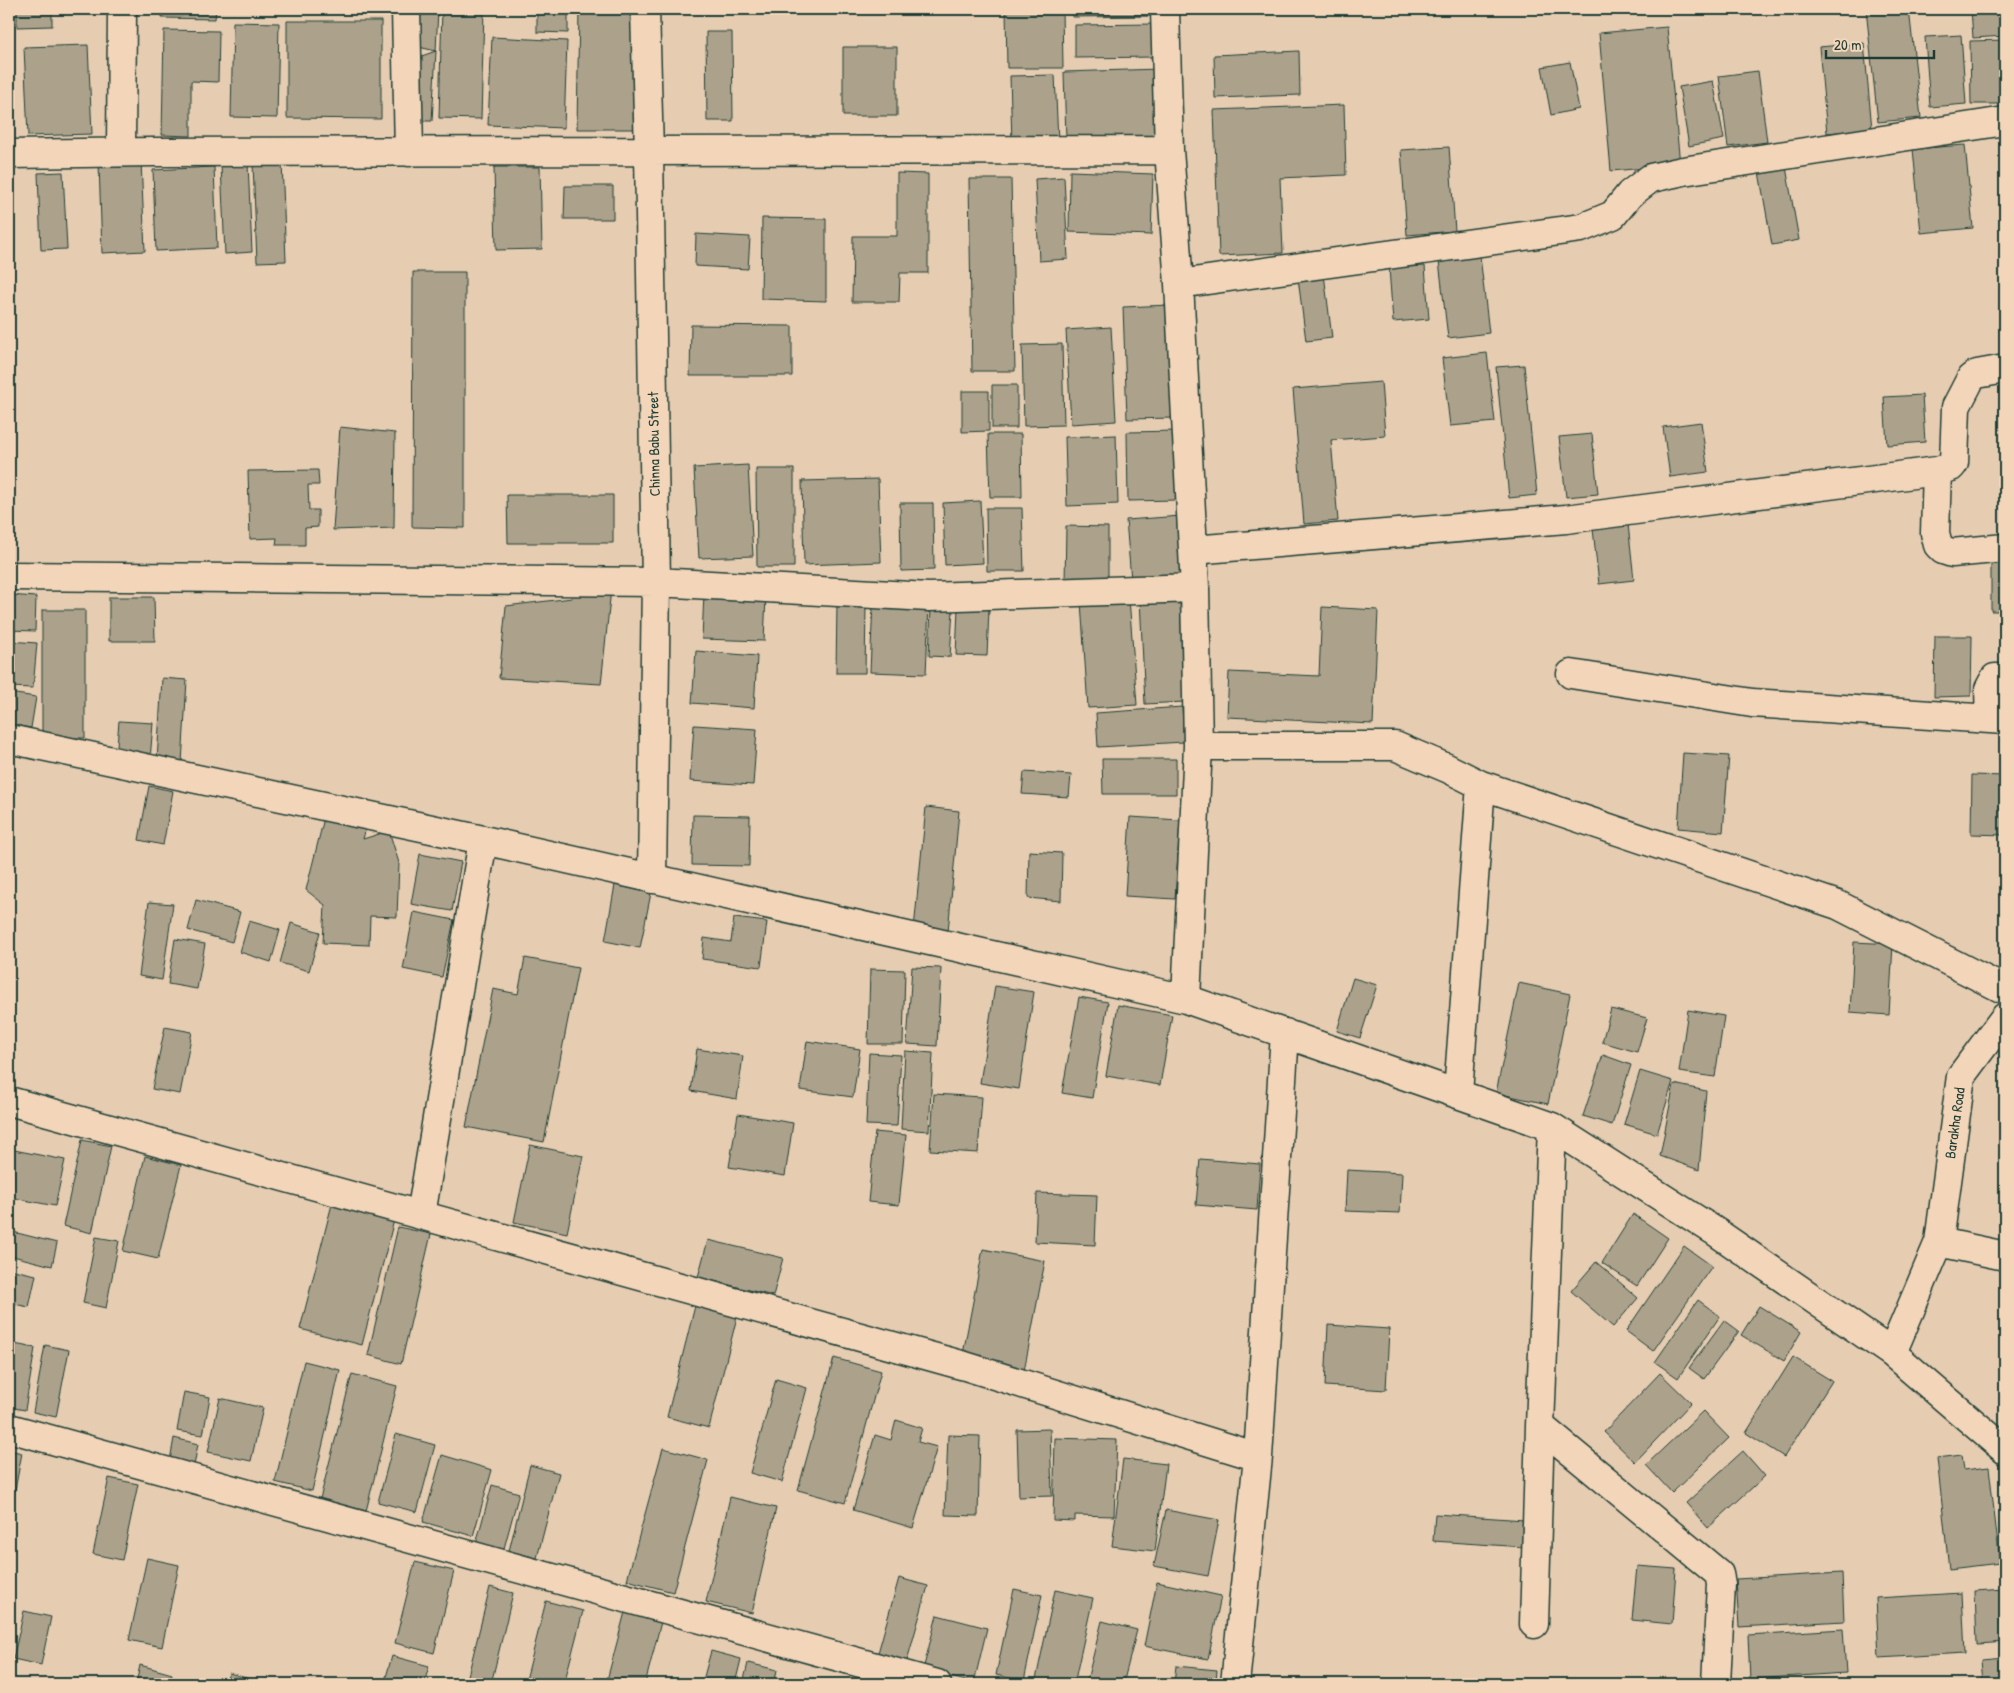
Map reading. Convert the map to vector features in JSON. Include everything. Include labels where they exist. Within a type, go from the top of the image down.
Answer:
[{"type":"street","points":[[121,152],[122,9]]},
{"type":"street","points":[[406,9],[409,152]]},
{"type":"street","name":"Chinna Babu Street","points":[[645,9],[650,152],[656,582],[652,879]]},
{"type":"street","points":[[1165,9],[1169,150],[1179,284],[1195,588],[1198,746],[1186,999]]},
{"type":"street","points":[[1179,284],[1581,228],[1614,215],[1630,194],[1651,178],[1682,171],[2005,121]]},
{"type":"street","points":[[9,154],[121,152],[1169,150]]},
{"type":"street","points":[[1193,550],[1566,519],[1937,471],[1951,467],[1954,463],[1956,408],[1971,378],[1977,374],[2005,369]]},
{"type":"street","points":[[1937,471],[1935,533],[1938,545],[1943,550],[1952,554],[2005,548]]},
{"type":"street","points":[[9,576],[656,582],[928,597],[1195,588]]},
{"type":"street","points":[[1571,674],[1752,703],[1997,719],[1989,688],[1995,678],[2005,678]]},
{"type":"street","points":[[9,739],[483,840],[1186,999],[1458,1093],[1552,1127],[1716,1232],[1892,1352],[2005,1450]]},
{"type":"street","points":[[1198,746],[1395,746],[1481,784],[1838,905],[2005,990]]},
{"type":"street","points":[[1458,1093],[1481,784]]},
{"type":"street","points":[[422,1215],[483,840]]},
{"type":"street","name":"Barakha Road","points":[[1892,1352],[1938,1242],[1961,1076],[2005,1017]]},
{"type":"street","points":[[1235,1684],[1258,1458],[1285,1033]]},
{"type":"street","points":[[9,1101],[965,1366],[1258,1458]]},
{"type":"street","points":[[1534,1624],[1552,1127]]},
{"type":"street","points":[[1938,1242],[2005,1256]]},
{"type":"street","points":[[1540,1426],[1719,1574],[1721,1584],[1716,1684]]},
{"type":"street","points":[[9,1428],[937,1684]]},
{"type":"building","points":[[17,9],[52,9],[52,26],[17,27]]},
{"type":"building","points":[[162,9],[216,9],[215,19],[162,18]]},
{"type":"building","points":[[413,9],[438,9],[436,51],[414,46]]},
{"type":"building","points":[[442,9],[484,9],[481,119],[439,118]]},
{"type":"building","points":[[537,9],[568,9],[568,33],[537,32]]},
{"type":"building","points":[[579,9],[637,9],[636,129],[577,129]]},
{"type":"building","points":[[1006,9],[1062,9],[1063,68],[1007,68]]},
{"type":"building","points":[[1072,9],[1153,9],[1153,16],[1072,17]]},
{"type":"building","points":[[1866,9],[1909,9],[1921,118],[1878,122]]},
{"type":"building","points":[[1971,9],[2005,9],[2005,36],[1973,38]]},
{"type":"building","points":[[287,21],[381,21],[381,119],[287,118]]},
{"type":"building","points":[[233,22],[279,23],[277,118],[231,117]]},
{"type":"building","points":[[1156,24],[1157,57],[1075,58],[1075,25]]},
{"type":"building","points":[[1667,27],[1680,165],[1611,171],[1599,33]]},
{"type":"building","points":[[164,30],[219,31],[218,82],[191,81],[191,136],[162,135]]},
{"type":"building","points":[[706,32],[732,32],[733,121],[707,121]]},
{"type":"building","points":[[1961,35],[1966,104],[1930,107],[1925,37]]},
{"type":"building","points":[[492,37],[567,41],[564,128],[488,125]]},
{"type":"building","points":[[2005,40],[2005,104],[1971,104],[1970,41]]},
{"type":"building","points":[[1864,43],[1872,129],[1827,133],[1819,47]]},
{"type":"building","points":[[88,45],[92,134],[28,136],[24,47]]},
{"type":"building","points":[[843,47],[897,47],[897,116],[843,116]]},
{"type":"building","points":[[436,51],[432,121],[415,121],[413,59]]},
{"type":"building","points":[[1299,51],[1300,95],[1215,98],[1214,55]]},
{"type":"building","points":[[1570,62],[1579,109],[1551,115],[1542,67]]},
{"type":"building","points":[[1160,69],[1162,137],[1066,139],[1064,72]]},
{"type":"building","points":[[1758,71],[1767,142],[1728,147],[1719,76]]},
{"type":"building","points":[[1055,75],[1058,141],[1012,143],[1010,76]]},
{"type":"building","points":[[1713,81],[1724,139],[1689,146],[1679,87]]},
{"type":"building","points":[[1344,105],[1346,175],[1280,178],[1283,253],[1219,256],[1214,110]]},
{"type":"building","points":[[1965,145],[1973,228],[1921,233],[1913,149]]},
{"type":"building","points":[[1449,147],[1455,231],[1407,235],[1401,150]]},
{"type":"building","points":[[141,161],[145,251],[102,253],[99,163]]},
{"type":"building","points":[[282,162],[286,261],[257,262],[253,164]]},
{"type":"building","points":[[248,164],[252,252],[225,254],[221,165]]},
{"type":"building","points":[[214,167],[217,248],[156,251],[153,170]]},
{"type":"building","points":[[494,167],[540,167],[542,249],[496,250]]},
{"type":"building","points":[[1786,167],[1799,240],[1772,245],[1759,172]]},
{"type":"building","points":[[1070,171],[1153,174],[1151,235],[1069,232]]},
{"type":"building","points":[[63,172],[67,249],[41,250],[38,173]]},
{"type":"building","points":[[897,173],[928,174],[928,273],[900,273],[899,302],[852,302],[853,236],[897,236]]},
{"type":"building","points":[[1064,177],[1068,259],[1039,261],[1035,179]]},
{"type":"building","points":[[969,179],[1011,179],[1015,371],[972,371]]},
{"type":"building","points":[[565,186],[613,186],[613,219],[564,219]]},
{"type":"building","points":[[762,218],[826,219],[826,301],[761,299]]},
{"type":"building","points":[[696,234],[750,237],[748,269],[695,266]]},
{"type":"building","points":[[1480,256],[1489,333],[1448,338],[1439,261]]},
{"type":"building","points":[[1425,266],[1429,319],[1393,322],[1389,268]]},
{"type":"building","points":[[413,272],[465,272],[465,528],[412,527]]},
{"type":"building","points":[[1324,274],[1332,338],[1306,341],[1298,278]]},
{"type":"building","points":[[1170,305],[1174,418],[1127,419],[1123,307]]},
{"type":"building","points":[[691,325],[792,326],[792,376],[690,376]]},
{"type":"building","points":[[1111,327],[1116,421],[1071,424],[1066,330]]},
{"type":"building","points":[[1062,344],[1064,425],[1024,426],[1022,345]]},
{"type":"building","points":[[1487,353],[1495,422],[1450,426],[1442,358]]},
{"type":"building","points":[[1524,365],[1537,495],[1509,498],[1496,367]]},
{"type":"building","points":[[1381,382],[1385,436],[1331,440],[1338,521],[1304,524],[1293,389]]},
{"type":"building","points":[[992,385],[1017,385],[1017,428],[992,428]]},
{"type":"building","points":[[962,391],[989,391],[989,431],[962,432]]},
{"type":"building","points":[[1922,395],[1925,442],[1887,445],[1884,397]]},
{"type":"building","points":[[1701,422],[1708,472],[1670,477],[1663,427]]},
{"type":"building","points":[[340,427],[395,433],[394,528],[333,530]]},
{"type":"building","points":[[1176,431],[1177,500],[1128,501],[1127,432]]},
{"type":"building","points":[[988,434],[1021,434],[1022,497],[990,497]]},
{"type":"building","points":[[1592,434],[1598,494],[1566,497],[1559,437]]},
{"type":"building","points":[[1116,435],[1118,504],[1067,506],[1065,437]]},
{"type":"building","points":[[748,465],[753,556],[699,558],[694,468]]},
{"type":"building","points":[[756,469],[794,469],[794,567],[757,567]]},
{"type":"building","points":[[318,470],[319,485],[308,485],[309,510],[318,510],[318,527],[305,528],[305,545],[276,545],[277,538],[250,539],[248,471]]},
{"type":"building","points":[[878,479],[881,562],[804,565],[802,481]]},
{"type":"building","points":[[507,495],[613,495],[613,543],[508,543]]},
{"type":"building","points":[[980,501],[983,563],[945,565],[943,503]]},
{"type":"building","points":[[900,503],[933,503],[934,570],[901,571]]},
{"type":"building","points":[[986,508],[1022,508],[1024,571],[987,571]]},
{"type":"building","points":[[1181,516],[1185,576],[1131,580],[1126,520]]},
{"type":"building","points":[[1628,524],[1634,580],[1599,584],[1593,529]]},
{"type":"building","points":[[1066,526],[1108,527],[1108,584],[1065,584]]},
{"type":"building","points":[[2005,555],[2005,611],[1991,611],[1991,556]]},
{"type":"building","points":[[574,587],[611,589],[601,684],[499,678],[506,606],[572,598]]},
{"type":"building","points":[[704,593],[766,596],[764,641],[702,639]]},
{"type":"building","points":[[9,595],[36,597],[35,631],[9,630]]},
{"type":"building","points":[[109,597],[154,597],[155,641],[109,641]]},
{"type":"building","points":[[1129,598],[1137,705],[1088,708],[1081,602]]},
{"type":"building","points":[[1180,598],[1184,702],[1145,704],[1140,599]]},
{"type":"building","points":[[873,602],[929,604],[926,674],[870,672]]},
{"type":"building","points":[[837,603],[866,604],[865,673],[836,673]]},
{"type":"building","points":[[931,607],[953,609],[950,657],[929,656]]},
{"type":"building","points":[[1322,607],[1378,610],[1373,724],[1227,717],[1229,672],[1319,676]]},
{"type":"building","points":[[958,608],[989,609],[987,656],[956,655]]},
{"type":"building","points":[[42,610],[85,610],[85,738],[42,738]]},
{"type":"building","points":[[1935,636],[1972,636],[1971,696],[1934,697]]},
{"type":"building","points":[[9,641],[37,643],[33,688],[9,687]]},
{"type":"building","points":[[696,651],[757,656],[754,708],[692,703]]},
{"type":"building","points":[[162,678],[187,680],[182,763],[157,761]]},
{"type":"building","points":[[9,693],[36,697],[31,728],[9,724]]},
{"type":"building","points":[[1182,707],[1184,742],[1098,747],[1096,713]]},
{"type":"building","points":[[119,721],[153,723],[150,760],[116,758]]},
{"type":"building","points":[[694,725],[757,729],[753,785],[690,781]]},
{"type":"building","points":[[1683,753],[1729,756],[1723,832],[1678,828]]},
{"type":"building","points":[[1102,759],[1176,759],[1176,794],[1103,794]]},
{"type":"building","points":[[1024,772],[1071,775],[1069,797],[1022,794]]},
{"type":"building","points":[[1972,775],[2005,776],[2005,835],[1971,834]]},
{"type":"building","points":[[149,786],[173,791],[163,845],[139,840]]},
{"type":"building","points":[[926,807],[959,811],[948,932],[914,929]]},
{"type":"building","points":[[325,814],[367,824],[363,839],[389,831],[399,863],[397,917],[370,916],[369,945],[323,943],[325,905],[306,890]]},
{"type":"building","points":[[693,815],[750,816],[749,866],[692,865]]},
{"type":"building","points":[[1130,817],[1180,820],[1175,899],[1125,896]]},
{"type":"building","points":[[1029,851],[1062,853],[1061,901],[1028,898]]},
{"type":"building","points":[[420,854],[461,862],[452,911],[411,904]]},
{"type":"building","points":[[615,885],[651,893],[640,948],[605,941]]},
{"type":"building","points":[[196,900],[240,912],[232,942],[188,930]]},
{"type":"building","points":[[149,902],[173,904],[162,980],[139,976]]},
{"type":"building","points":[[414,912],[454,920],[442,977],[403,969]]},
{"type":"building","points":[[734,918],[767,922],[761,967],[702,959],[704,938],[731,942]]},
{"type":"building","points":[[249,921],[280,930],[271,962],[240,952]]},
{"type":"building","points":[[291,923],[320,932],[309,971],[280,963]]},
{"type":"building","points":[[175,939],[205,944],[197,989],[168,984]]},
{"type":"building","points":[[1854,942],[1893,944],[1889,1015],[1850,1012]]},
{"type":"building","points":[[525,958],[578,968],[544,1142],[466,1127],[493,989],[518,994]]},
{"type":"building","points":[[912,967],[941,968],[937,1046],[907,1044]]},
{"type":"building","points":[[870,969],[905,970],[903,1044],[868,1044]]},
{"type":"building","points":[[1353,978],[1377,985],[1360,1038],[1337,1031]]},
{"type":"building","points":[[1519,983],[1570,994],[1548,1104],[1496,1093]]},
{"type":"building","points":[[995,986],[1034,992],[1019,1089],[980,1083]]},
{"type":"building","points":[[1079,997],[1108,1002],[1092,1098],[1062,1093]]},
{"type":"building","points":[[1118,1005],[1172,1015],[1160,1085],[1106,1076]]},
{"type":"building","points":[[1611,1009],[1647,1018],[1637,1052],[1602,1042]]},
{"type":"building","points":[[1688,1010],[1724,1016],[1715,1077],[1679,1072]]},
{"type":"building","points":[[165,1027],[192,1032],[180,1094],[152,1089]]},
{"type":"building","points":[[807,1041],[860,1049],[853,1097],[800,1090]]},
{"type":"building","points":[[697,1049],[743,1056],[737,1099],[691,1091]]},
{"type":"building","points":[[905,1051],[933,1053],[929,1131],[901,1129]]},
{"type":"building","points":[[869,1053],[901,1055],[897,1126],[866,1125]]},
{"type":"building","points":[[1603,1055],[1631,1065],[1612,1125],[1583,1116]]},
{"type":"building","points":[[1640,1071],[1673,1081],[1657,1134],[1624,1124]]},
{"type":"building","points":[[1674,1084],[1706,1091],[1699,1170],[1660,1156]]},
{"type":"building","points":[[934,1094],[982,1097],[978,1153],[930,1150]]},
{"type":"building","points":[[738,1114],[793,1123],[785,1176],[729,1167]]},
{"type":"building","points":[[875,1132],[906,1135],[899,1205],[868,1202]]},
{"type":"building","points":[[82,1140],[111,1146],[92,1233],[63,1226]]},
{"type":"building","points":[[530,1145],[583,1156],[567,1233],[514,1222]]},
{"type":"building","points":[[9,1149],[65,1160],[55,1206],[9,1197]]},
{"type":"building","points":[[145,1156],[181,1165],[158,1259],[123,1251]]},
{"type":"building","points":[[1200,1159],[1260,1164],[1257,1210],[1196,1205]]},
{"type":"building","points":[[1347,1170],[1402,1173],[1400,1213],[1345,1211]]},
{"type":"building","points":[[1037,1193],[1097,1195],[1095,1245],[1035,1242]]},
{"type":"building","points":[[332,1204],[394,1220],[362,1345],[300,1329]]},
{"type":"building","points":[[1633,1214],[1668,1238],[1637,1286],[1602,1263]]},
{"type":"building","points":[[398,1227],[431,1234],[401,1364],[368,1355]]},
{"type":"building","points":[[9,1231],[57,1243],[52,1266],[9,1255]]},
{"type":"building","points":[[96,1237],[119,1241],[106,1308],[83,1303]]},
{"type":"building","points":[[708,1240],[783,1258],[773,1296],[698,1277]]},
{"type":"building","points":[[1684,1246],[1712,1266],[1653,1351],[1626,1331]]},
{"type":"building","points":[[983,1249],[1045,1261],[1024,1371],[962,1359]]},
{"type":"building","points":[[1596,1262],[1638,1298],[1613,1327],[1571,1291]]},
{"type":"building","points":[[9,1269],[36,1275],[29,1307],[9,1303]]},
{"type":"building","points":[[1698,1300],[1720,1316],[1678,1378],[1655,1362]]},
{"type":"building","points":[[695,1306],[737,1317],[709,1428],[667,1417]]},
{"type":"building","points":[[1759,1306],[1801,1332],[1784,1361],[1741,1335]]},
{"type":"building","points":[[1724,1320],[1739,1331],[1704,1379],[1689,1368]]},
{"type":"building","points":[[1328,1325],[1389,1329],[1386,1390],[1325,1386]]},
{"type":"building","points":[[9,1343],[35,1348],[25,1410],[9,1407]]},
{"type":"building","points":[[45,1345],[69,1350],[56,1417],[33,1412]]},
{"type":"building","points":[[1793,1357],[1832,1381],[1784,1457],[1746,1433]]},
{"type":"building","points":[[834,1358],[881,1371],[845,1503],[798,1490]]},
{"type":"building","points":[[304,1361],[340,1370],[312,1491],[275,1482]]},
{"type":"building","points":[[1660,1373],[1691,1403],[1635,1462],[1604,1432]]},
{"type":"building","points":[[352,1374],[397,1386],[366,1511],[320,1499]]},
{"type":"building","points":[[776,1379],[807,1388],[782,1482],[750,1473]]},
{"type":"building","points":[[184,1392],[210,1397],[203,1435],[177,1431]]},
{"type":"building","points":[[220,1398],[263,1408],[251,1461],[208,1452]]},
{"type":"building","points":[[1703,1411],[1729,1438],[1672,1493],[1646,1465]]},
{"type":"building","points":[[896,1420],[922,1428],[918,1442],[937,1447],[913,1528],[853,1510],[875,1435],[891,1440]]},
{"type":"building","points":[[1050,1429],[1052,1496],[1019,1497],[1017,1430]]},
{"type":"building","points":[[396,1434],[435,1445],[417,1512],[378,1502]]},
{"type":"building","points":[[948,1435],[980,1436],[978,1516],[945,1515]]},
{"type":"building","points":[[174,1438],[198,1444],[193,1471],[169,1466]]},
{"type":"building","points":[[1055,1438],[1117,1440],[1114,1516],[1075,1515],[1075,1521],[1053,1520]]},
{"type":"building","points":[[663,1448],[708,1460],[673,1592],[627,1580]]},
{"type":"building","points":[[9,1450],[22,1453],[9,1522]]},
{"type":"building","points":[[1743,1451],[1765,1476],[1708,1528],[1686,1503]]},
{"type":"building","points":[[442,1455],[492,1470],[473,1536],[423,1522]]},
{"type":"building","points":[[1962,1455],[1964,1470],[1989,1467],[2000,1563],[1949,1569],[1937,1458]]},
{"type":"building","points":[[1123,1459],[1166,1464],[1155,1551],[1112,1546]]},
{"type":"building","points":[[530,1465],[559,1473],[537,1558],[509,1551]]},
{"type":"building","points":[[109,1478],[138,1484],[122,1560],[93,1554]]},
{"type":"building","points":[[492,1485],[519,1493],[503,1552],[476,1544]]},
{"type":"building","points":[[730,1497],[776,1508],[752,1613],[706,1602]]},
{"type":"building","points":[[1166,1510],[1219,1520],[1208,1576],[1154,1566]]},
{"type":"building","points":[[1435,1514],[1525,1520],[1524,1547],[1433,1541]]},
{"type":"building","points":[[147,1558],[179,1565],[162,1647],[129,1640]]},
{"type":"building","points":[[415,1562],[454,1571],[434,1653],[395,1643]]},
{"type":"building","points":[[1637,1566],[1676,1569],[1672,1624],[1632,1620]]},
{"type":"building","points":[[1842,1573],[1844,1621],[1739,1627],[1736,1579]]},
{"type":"building","points":[[899,1578],[928,1586],[905,1668],[876,1660]]},
{"type":"building","points":[[1157,1582],[1221,1596],[1208,1659],[1144,1646]]},
{"type":"building","points":[[490,1587],[513,1593],[491,1684],[466,1684]]},
{"type":"building","points":[[1014,1589],[1042,1595],[1024,1681],[996,1675]]},
{"type":"building","points":[[2005,1589],[2005,1642],[1977,1644],[1975,1591]]},
{"type":"building","points":[[1055,1590],[1093,1598],[1074,1684],[1035,1684]]},
{"type":"building","points":[[1962,1593],[1965,1653],[1879,1658],[1876,1598]]},
{"type":"building","points":[[546,1601],[583,1611],[564,1684],[525,1684]]},
{"type":"building","points":[[24,1611],[51,1617],[41,1665],[13,1659]]},
{"type":"building","points":[[625,1612],[661,1622],[645,1684],[606,1684]]},
{"type":"building","points":[[937,1615],[987,1628],[974,1683],[923,1670]]},
{"type":"building","points":[[1102,1621],[1137,1630],[1123,1684],[1086,1684]]},
{"type":"building","points":[[1843,1629],[1846,1673],[1750,1679],[1748,1635]]},
{"type":"building","points":[[711,1651],[741,1659],[735,1684],[702,1684]]},
{"type":"building","points":[[392,1656],[429,1666],[424,1684],[384,1684]]},
{"type":"building","points":[[2005,1657],[2005,1684],[1983,1684],[1981,1659]]},
{"type":"building","points":[[748,1663],[777,1670],[774,1684],[743,1684]]},
{"type":"building","points":[[140,1665],[172,1674],[170,1684],[136,1684]]},
{"type":"building","points":[[1176,1666],[1217,1670],[1216,1684],[1174,1684]]},
{"type":"building","points":[[229,1673],[267,1684],[225,1684]]}]
